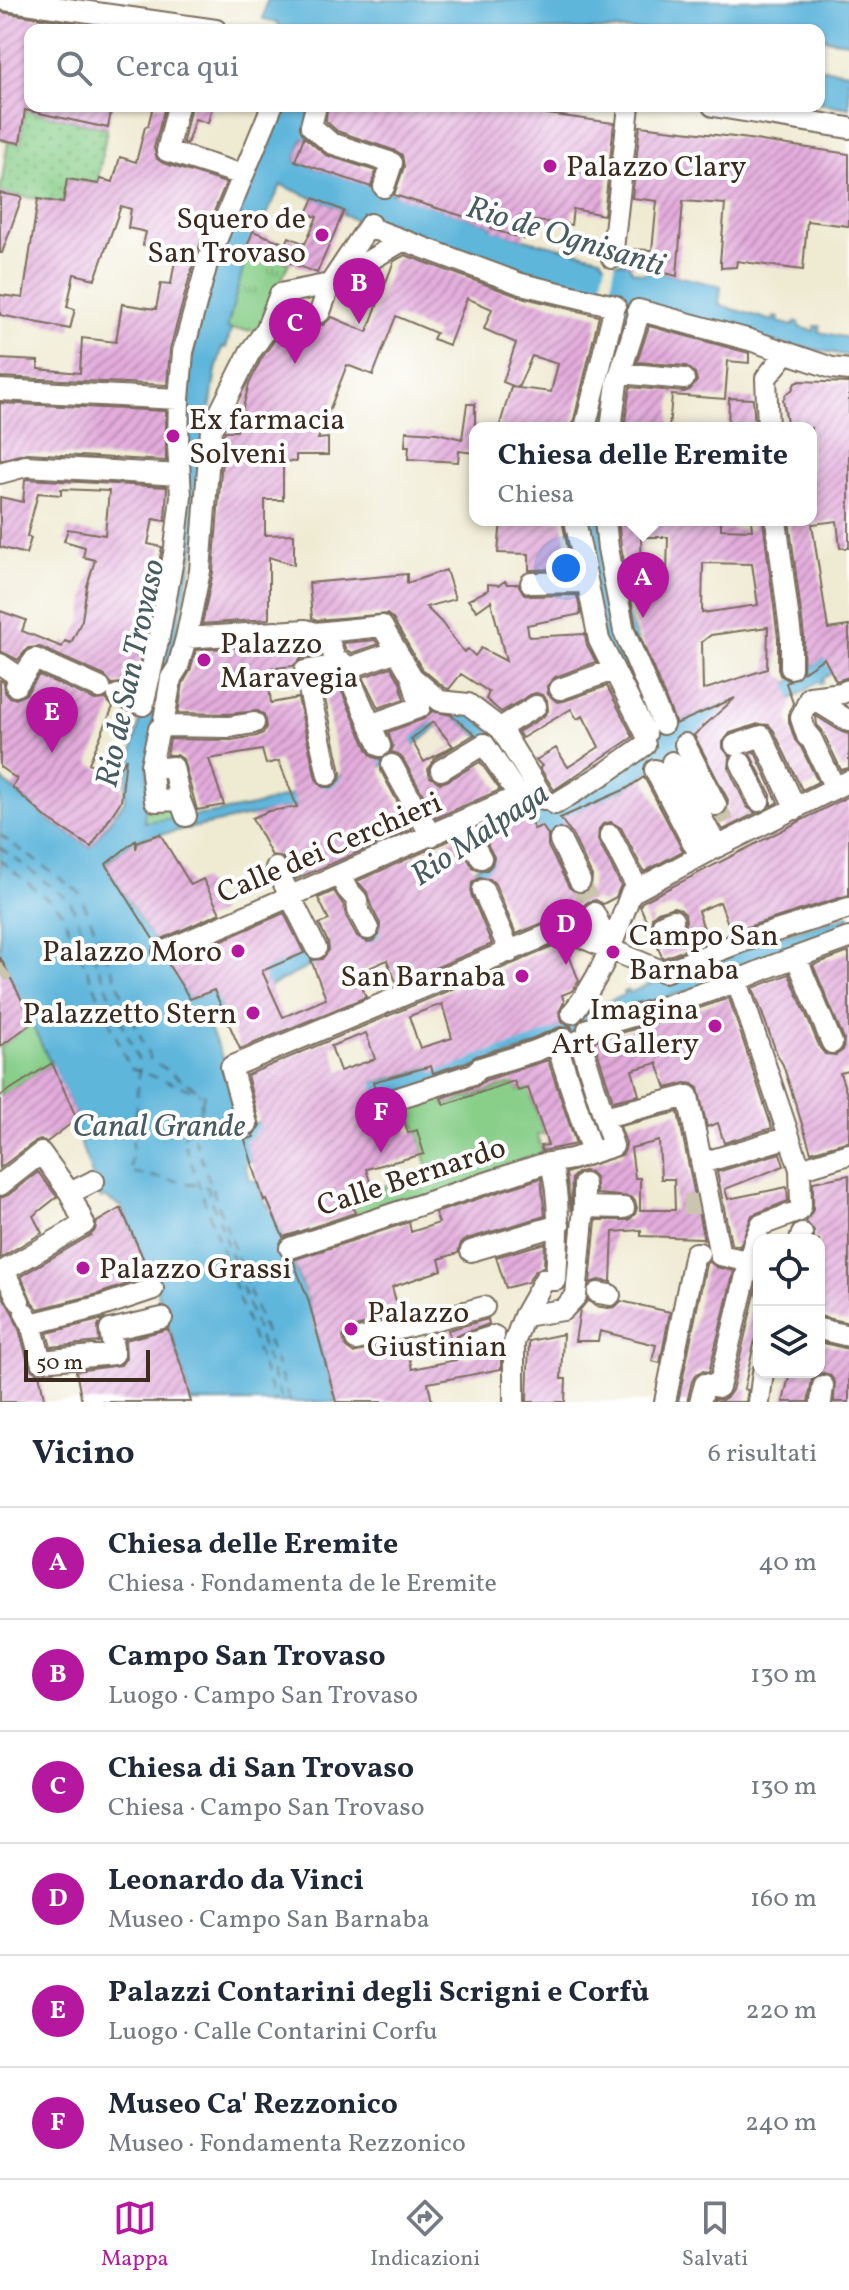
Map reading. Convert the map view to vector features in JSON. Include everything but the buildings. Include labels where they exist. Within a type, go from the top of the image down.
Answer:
[{"type":"street","points":[[5,0],[170,24]]},
{"type":"street","points":[[177,112],[167,151],[243,175]]},
{"type":"street","points":[[0,664],[19,682],[35,659],[143,705],[159,637],[181,496],[179,399],[183,352],[208,260],[269,112]]},
{"type":"street","points":[[612,258],[628,112]]},
{"type":"street","points":[[750,112],[849,128]]},
{"type":"street","points":[[313,118],[331,143],[392,163],[384,187]]},
{"type":"street","points":[[320,312],[330,284],[369,225],[402,241],[521,284],[615,306],[586,422]]},
{"type":"street","points":[[183,808],[155,801],[152,769],[171,678],[178,667],[186,638],[200,571],[211,430],[256,354],[280,294],[330,284],[402,241]]},
{"type":"street","points":[[612,422],[620,373],[639,311],[750,340],[781,358],[849,370]]},
{"type":"street","points":[[768,422],[766,378],[781,358]]},
{"type":"street","points":[[620,373],[684,379]]},
{"type":"street","points":[[0,390],[179,399]]},
{"type":"street","points":[[0,473],[26,466],[180,475]]},
{"type":"street","points":[[576,526],[599,640],[651,734]]},
{"type":"street","points":[[606,526],[624,631],[651,734]]},
{"type":"street","points":[[777,526],[791,637],[791,668]]},
{"type":"street","points":[[531,583],[587,582]]},
{"type":"street","points":[[186,638],[306,630],[316,633],[382,626],[423,700]]},
{"type":"street","points":[[326,632],[380,746]]},
{"type":"street","points":[[328,775],[305,671],[342,666],[397,651]]},
{"type":"street","points":[[560,689],[613,670]]},
{"type":"street","points":[[810,697],[846,691],[849,714]]},
{"type":"street","points":[[572,1013],[588,994],[635,891],[720,844],[765,814],[796,809],[842,784],[810,736],[807,736],[801,718],[810,697]]},
{"type":"street","points":[[810,697],[849,721]]},
{"type":"street","points":[[370,725],[423,700],[468,704],[500,728],[550,801],[607,772],[651,734]]},
{"type":"street","points":[[500,728],[536,706]]},
{"type":"street","points":[[163,726],[229,727],[254,723]]},
{"type":"street","points":[[765,814],[738,754],[762,736],[796,809]]},
{"type":"street","name":"Calle dei Cerchieri","points":[[163,952],[519,796],[484,744],[441,770]]},
{"type":"street","points":[[685,744],[716,805]]},
{"type":"street","points":[[392,765],[431,836]]},
{"type":"street","points":[[663,766],[720,844]]},
{"type":"street","points":[[461,822],[481,858]]},
{"type":"street","points":[[610,835],[635,891]]},
{"type":"street","points":[[560,840],[580,881]]},
{"type":"street","points":[[276,868],[316,948]]},
{"type":"street","points":[[340,876],[358,902],[358,910],[368,929]]},
{"type":"street","points":[[483,890],[510,952]]},
{"type":"street","points":[[247,1124],[231,1067],[562,929],[664,972],[741,942],[849,908]]},
{"type":"street","points":[[594,913],[611,948]]},
{"type":"street","points":[[389,1101],[473,1074],[480,1068],[568,1043],[849,938]]},
{"type":"street","points":[[796,957],[832,1043]]},
{"type":"street","points":[[700,1402],[705,1384],[719,1387],[749,1311],[752,1252],[761,1225],[799,1211],[801,1206],[800,1169],[742,979]]},
{"type":"street","points":[[568,1043],[604,1117],[688,1096],[720,1255],[752,1252]]},
{"type":"street","points":[[568,1043],[589,1145]]},
{"type":"street","name":"Calle Bernardo","points":[[290,1248],[543,1164],[551,1164],[589,1145],[613,1146],[604,1117]]},
{"type":"street","points":[[702,1163],[789,1137]]},
{"type":"street","points":[[0,1185],[41,1153],[70,1193],[84,1224],[2,1272],[25,1312],[41,1361],[114,1354],[110,1330],[162,1318]]},
{"type":"street","points":[[800,1169],[849,1154]]},
{"type":"street","points":[[514,1402],[514,1343],[524,1316],[545,1279],[556,1280],[559,1225],[556,1182],[551,1164]]},
{"type":"street","points":[[70,1193],[94,1181]]},
{"type":"street","points":[[524,1316],[563,1310],[589,1293],[584,1184]]},
{"type":"street","points":[[584,1207],[624,1208]]},
{"type":"street","points":[[471,1251],[559,1225]]},
{"type":"street","points":[[665,1402],[695,1253],[699,1253]]},
{"type":"street","points":[[25,1312],[102,1306],[153,1289]]},
{"type":"street","points":[[356,1340],[484,1307]]},
{"type":"street","points":[[825,1330],[849,1336]]},
{"type":"street","points":[[465,1345],[494,1336]]},
{"type":"street","points":[[759,1402],[762,1378]]},
{"type":"green space","points":[[25,112],[107,128],[97,184],[67,179],[63,203],[0,193],[8,142],[20,143]]},
{"type":"green space","points":[[248,246],[289,263],[259,331],[227,329]]},
{"type":"green space","points":[[148,776],[175,804],[184,817],[143,823]]},
{"type":"green space","points":[[33,1022],[52,1063],[0,1096],[0,1047]]},
{"type":"green space","points":[[515,1083],[518,1091],[530,1087],[544,1134],[537,1135],[545,1162],[359,1222],[350,1198],[429,1171],[407,1098],[438,1089],[444,1105]]},
{"type":"water","points":[[267,0],[849,0],[849,42],[825,39],[825,24],[278,24],[263,19]]},
{"type":"water","points":[[825,69],[849,72],[849,108],[825,104]]},
{"type":"water","name":"Canal Grande","points":[[272,112],[313,112],[308,140],[303,138],[295,161],[492,225],[491,228],[524,239],[600,257],[606,264],[621,262],[629,264],[632,271],[644,274],[650,270],[721,286],[719,305],[773,321],[774,317],[779,318],[778,322],[793,326],[799,322],[799,327],[814,331],[815,326],[820,326],[819,332],[849,338],[849,356],[763,340],[644,306],[609,422],[590,422],[620,303],[594,298],[360,223],[343,214],[344,211],[281,185],[258,233],[253,232],[227,328],[231,329],[226,348],[222,347],[215,375],[206,437],[199,528],[148,767],[144,822],[247,807],[327,781],[391,750],[429,725],[421,709],[442,706],[462,711],[480,722],[510,755],[545,810],[655,740],[602,639],[579,526],[602,526],[604,549],[669,727],[785,685],[849,640],[849,663],[822,679],[823,682],[818,682],[792,699],[705,731],[686,742],[626,789],[559,827],[463,899],[417,924],[318,962],[204,1016],[228,1069],[244,1126],[543,1029],[624,995],[623,992],[628,990],[629,993],[732,950],[849,915],[849,935],[594,1023],[405,1093],[259,1138],[251,1161],[245,1166],[249,1178],[257,1180],[264,1201],[271,1209],[308,1299],[336,1402],[191,1402],[155,1286],[121,1207],[104,1197],[101,1199],[73,1123],[77,1119],[0,957],[0,778],[50,821],[90,847],[124,802],[129,765],[163,627],[187,383],[211,263]],"holes":[[[452,716],[484,740],[538,823],[436,897],[372,928],[191,999],[106,864],[127,846],[143,838],[309,804],[403,754]]]},
{"type":"pier","points":[[607,259],[616,261],[609,295],[599,294]]},
{"type":"ferry route","points":[[0,835],[79,892],[150,1059],[205,1095]]},
{"type":"ferry route","points":[[0,847],[70,901],[140,1064],[130,1172],[207,1187],[282,1402]]},
{"type":"ferry route","points":[[0,860],[61,910],[130,1068],[200,1093]]},
{"type":"ferry route","points":[[204,1096],[183,1139],[275,1402]]},
{"type":"ferry route","points":[[202,1103],[193,1136],[290,1402]]},
{"type":"tunnel","points":[[716,805],[731,836]]},
{"type":"tunnel","points":[[580,881],[594,913]]},
{"type":"tunnel","points":[[0,974],[6,969]]},
{"type":"tunnel","points":[[684,1204],[707,1204]]},
{"type":"place","name":"Palazzo Clary","points":[[550,166]]},
{"type":"place","name":"Squero de San Trovaso","points":[[322,235]]},
{"type":"place","name":"Campo San Trovaso","points":[[359,324]]},
{"type":"place","name":"Chiesa di San Trovaso","points":[[295,364]]},
{"type":"place","name":"Ex farmacia Solveni","points":[[173,436]]},
{"type":"place","name":"Chiesa delle Eremite","points":[[643,618]]},
{"type":"place","name":"Palazzo Maravegia","points":[[204,660]]},
{"type":"place","name":"Palazzi Contarini degli Scrigni e Corfù","points":[[52,753]]},
{"type":"place","name":"Palazzo Moro","points":[[238,951]]},
{"type":"place","name":"Campo San Barnaba","points":[[613,952]]},
{"type":"place","name":"Leonardo da Vinci","points":[[566,965]]},
{"type":"place","name":"San Barnaba","points":[[522,976]]},
{"type":"place","name":"Palazzetto Stern","points":[[253,1013]]},
{"type":"place","name":"Imagina Art Gallery","points":[[715,1026]]},
{"type":"place","name":"Museo Ca' Rezzonico","points":[[381,1153]]},
{"type":"place","name":"Palazzo Grassi","points":[[83,1268]]},
{"type":"place","name":"Palazzo Giustinian","points":[[351,1329]]},
{"type":"water label","name":"Rio de Ognisanti","points":[[566,235]]},
{"type":"water label","name":"Rio de San Trovaso","points":[[129,673]]},
{"type":"water label","name":"Rio Malpaga","points":[[479,833]]}]
